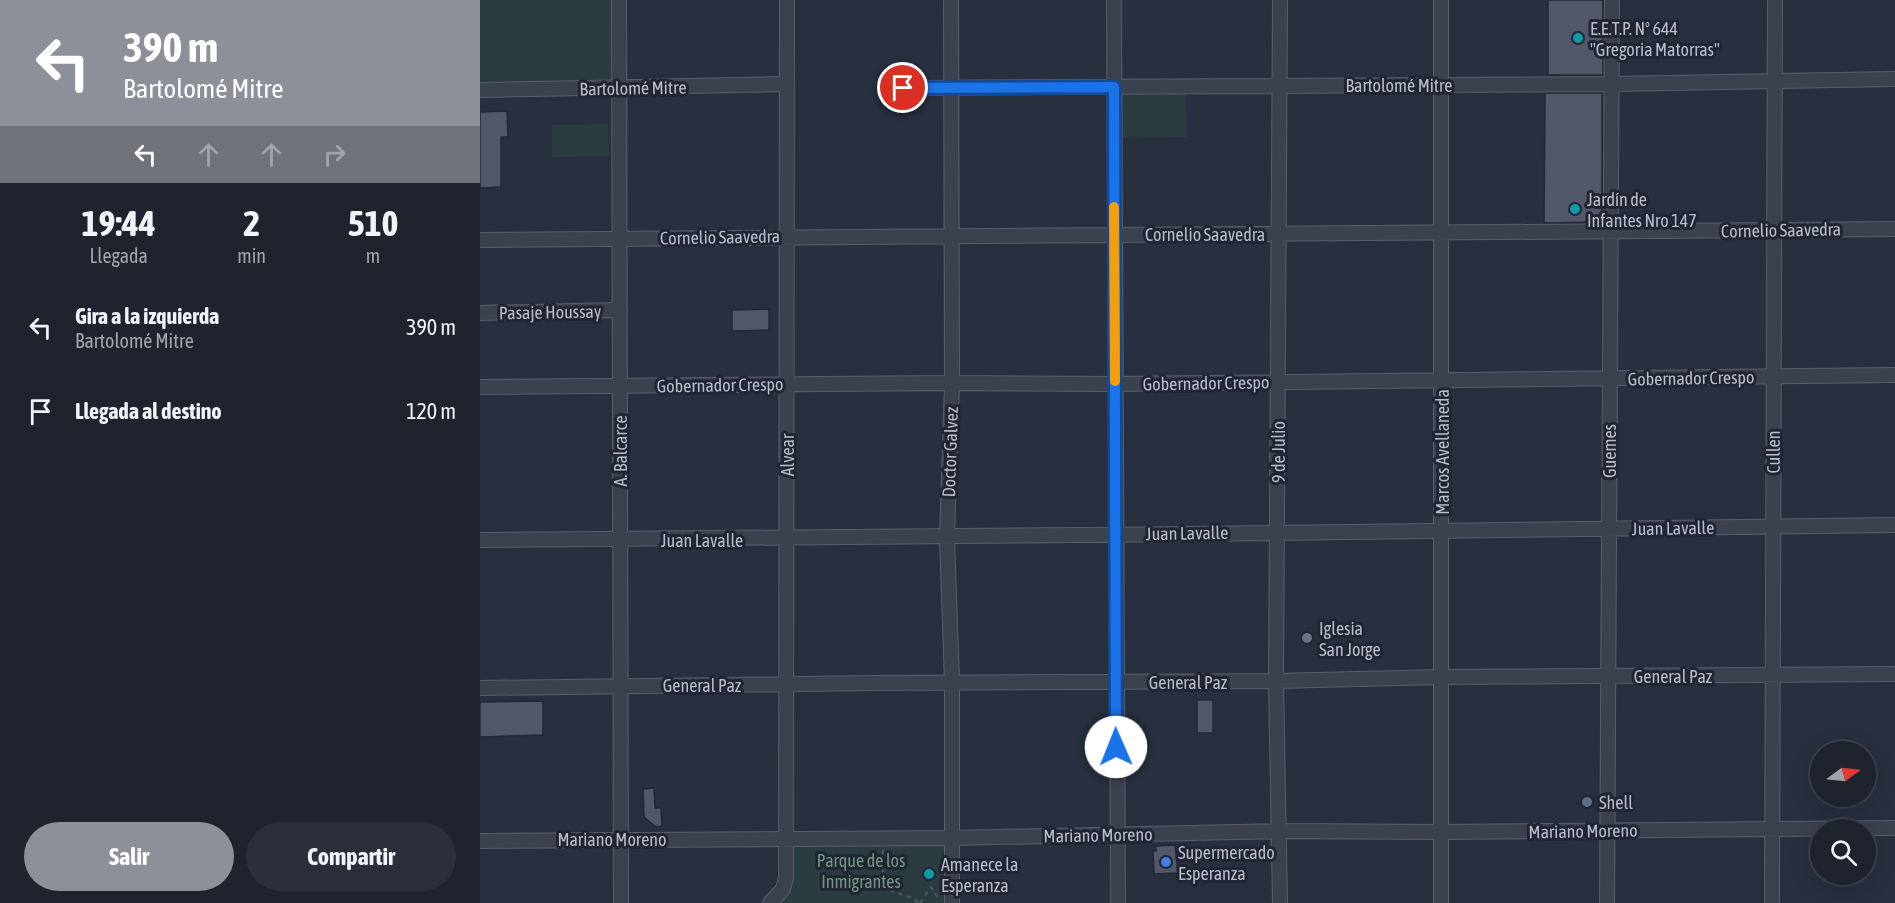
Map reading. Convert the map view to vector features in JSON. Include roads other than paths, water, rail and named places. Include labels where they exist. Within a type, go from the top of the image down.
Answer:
[{"type":"street","name":"A. Balcarce","points":[[619,0],[621,903]]},
{"type":"street","name":"Alvear","points":[[770,903],[783,889],[786,878],[787,0]]},
{"type":"street","name":"Doctor Galvez","points":[[951,0],[952,382],[947,538],[952,682],[952,903]]},
{"type":"street","points":[[1114,0],[1118,903]]},
{"type":"street","name":"9 de Julio","points":[[1280,0],[1276,681],[1280,903]]},
{"type":"street","name":"Marcos Avellaneda","points":[[1441,0],[1441,903]]},
{"type":"street","name":"Guemes","points":[[1607,903],[1612,0]]},
{"type":"street","name":"Cullen","points":[[1772,903],[1775,0]]},
{"type":"street","name":"Bartolomé Mitre","points":[[903,88],[1612,84],[1895,79]]},
{"type":"street","name":"Bartolomé Mitre","points":[[480,90],[787,84]]},
{"type":"street","name":"Cornelio Saavedra","points":[[480,240],[1895,229]]},
{"type":"street","name":"Pasaje Houssay","points":[[480,313],[620,310]]},
{"type":"street","name":"Gobernador Crespo","points":[[480,387],[952,382],[1115,384],[1895,375]]},
{"type":"street","name":"Juan Lavalle","points":[[480,540],[947,538],[1895,525]]},
{"type":"street","name":"General Paz","points":[[480,688],[1895,674]]},
{"type":"street","name":"Mariano Moreno","points":[[480,841],[952,838],[1280,831],[1895,828]]},
{"type":"place","name":"E.E.T.P. N° 644 \"Gregoria Matorras\"","points":[[1578,38]]},
{"type":"place","name":"Jardín de Infantes Nro 147","points":[[1575,209]]},
{"type":"place","name":"Iglesia San Jorge","points":[[1307,638]]},
{"type":"place","name":"Shell","points":[[1587,802]]},
{"type":"place","name":"Supermercado Esperanza","points":[[1166,862]]},
{"type":"place","name":"Amanece la Esperanza","points":[[929,874]]},
{"type":"park label","name":"Parque de los Inmigrantes","points":[[861,870]]}]
